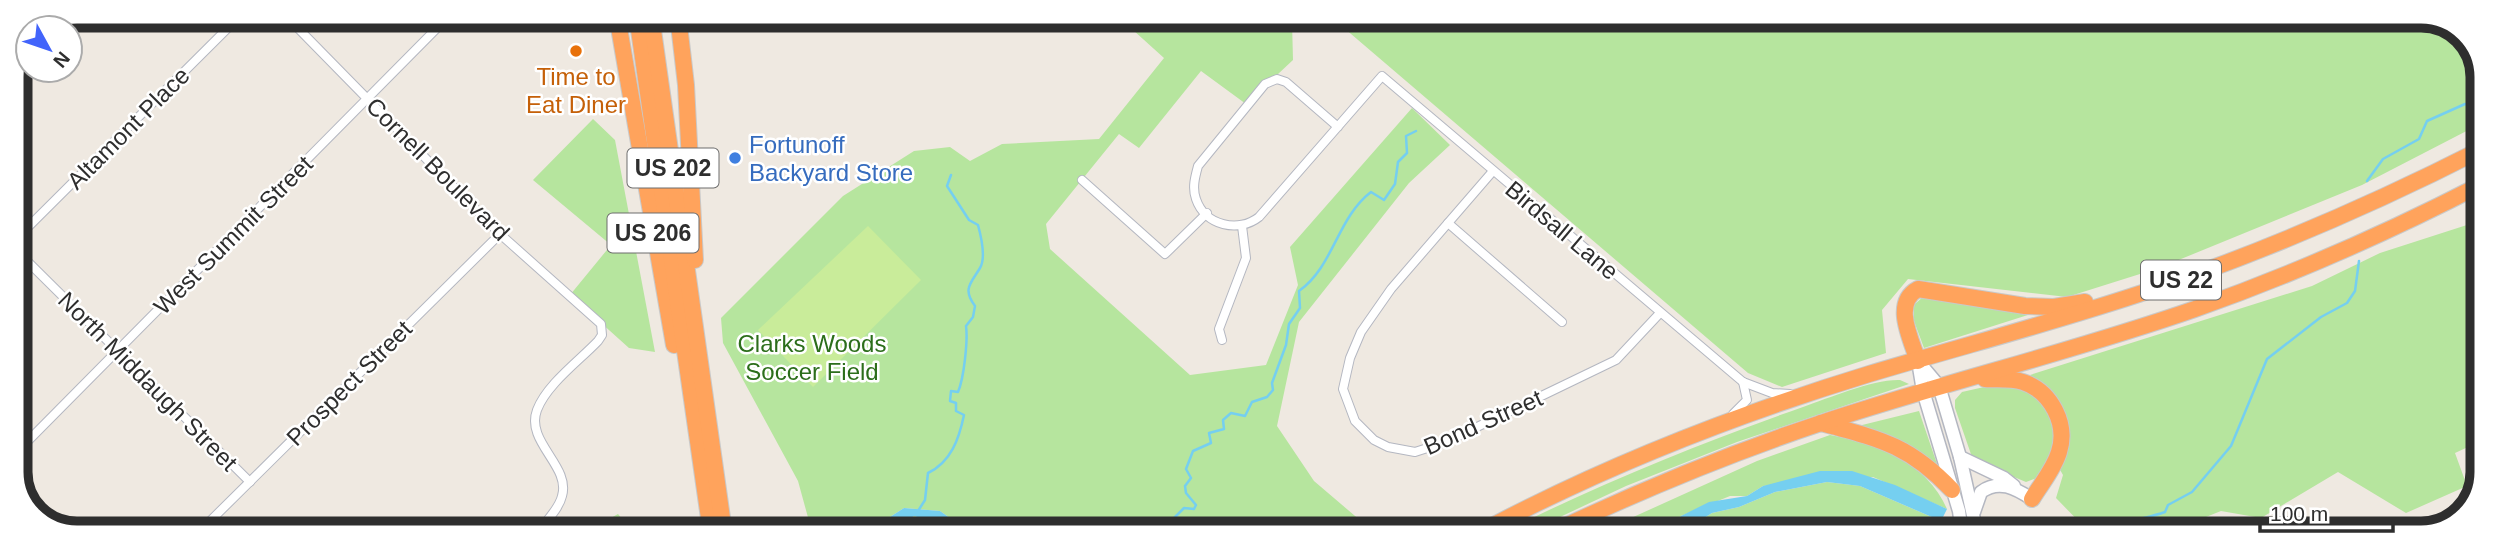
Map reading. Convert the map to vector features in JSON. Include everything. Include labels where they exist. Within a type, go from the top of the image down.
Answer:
[{"type":"highway","name":"US 206","points":[[619,28],[677,366],[688,423],[699,447]]},
{"type":"highway","name":"US 202","points":[[638,28],[709,521]]},
{"type":"highway","name":"US 202","points":[[653,28],[722,521]]},
{"type":"highway","name":"US 206","points":[[679,28],[686,85],[699,304],[693,321]]},
{"type":"highway","name":"US 22","points":[[1504,521],[1599,475],[1703,432],[1810,393],[2147,291],[2300,234],[2470,155]]},
{"type":"highway","name":"US 22","points":[[1578,521],[1668,480],[1821,423],[2118,335],[2267,283],[2383,234],[2470,190]]},
{"type":"highway","points":[[1918,361],[1904,310],[1905,301],[1918,289],[2025,306],[2054,307],[2123,292],[2147,291]]},
{"type":"highway","points":[[1972,377],[2024,382],[2043,394],[2056,411],[2062,430],[2060,449],[2032,499]]},
{"type":"highway","points":[[1821,423],[1875,438],[1910,452],[1952,491]]},
{"type":"street","name":"Altamont Place","points":[[28,227],[228,28]]},
{"type":"street","name":"Cornell Boulevard","points":[[298,28],[500,233],[596,317],[603,328],[600,338],[545,397],[536,412],[540,439],[564,485],[561,499],[546,521]]},
{"type":"street","name":"West Summit Street","points":[[28,441],[437,28]]},
{"type":"street","name":"Birdsall Lane","points":[[1338,127],[1382,76],[1743,382],[1772,393],[1810,393]]},
{"type":"street","points":[[1277,79],[1286,82],[1338,127],[1259,217],[1242,226],[1225,225],[1207,213],[1195,198],[1194,182],[1198,166],[1265,84],[1277,79]]},
{"type":"street","name":"Bond Street","points":[[1493,172],[1391,289],[1361,332],[1344,378],[1343,389],[1355,421],[1374,440],[1388,447],[1415,452],[1446,442],[1604,366],[1622,355],[1660,313]]},
{"type":"street","points":[[1082,180],[1164,254],[1207,213]]},
{"type":"street","points":[[1448,223],[1562,322]]},
{"type":"street","points":[[1222,340],[1219,329],[1221,321],[1246,258],[1242,226]]},
{"type":"street","name":"Prospect Street","points":[[210,521],[500,233]]},
{"type":"street","name":"North Middaugh Street","points":[[28,262],[250,482]]},
{"type":"street","points":[[1918,361],[1939,386],[1975,521]]},
{"type":"street","points":[[1918,361],[1923,391],[1959,521]]},
{"type":"street","points":[[1703,432],[1745,405],[1747,393],[1743,382]]},
{"type":"street","points":[[1960,457],[2004,478],[2032,499]]},
{"type":"street","points":[[1974,512],[1977,498],[1990,486],[2017,489]]},
{"type":"green space","name":"Clarks Woods Soccer Field","points":[[1292,28],[1293,60],[1246,104],[1201,71],[1139,148],[1119,134],[1046,224],[1050,249],[1190,375],[1266,365],[1298,285],[1290,247],[1412,108],[1450,145],[1409,183],[1299,322],[1277,426],[1314,481],[1361,521],[954,521],[940,511],[904,508],[884,521],[809,521],[798,481],[723,343],[721,318],[843,196],[914,151],[950,147],[970,161],[1002,144],[1099,139],[1164,58],[1133,30]]},
{"type":"green space","points":[[1344,28],[2421,28],[2437,31],[2453,40],[2466,58],[2470,74],[2470,129],[2362,185],[2159,268],[2067,297],[1908,279],[1882,310],[1886,353],[1782,387],[1748,373]]},
{"type":"green space","points":[[593,119],[615,140],[655,352],[629,348],[570,295],[611,245],[533,180]]},
{"type":"green space","points":[[2470,224],[2470,446],[2455,453],[2467,486],[2406,513],[2338,472],[2261,518],[2221,511],[2196,521],[2078,521],[2056,498],[2063,475],[2059,468],[2058,401],[2030,375],[2312,286],[2380,253]]},
{"type":"green space","name":"Clarks Woods Soccer Field","points":[[868,226],[921,280],[813,387],[758,330]]},
{"type":"green space","points":[[1936,294],[2031,314],[1924,348],[1914,321],[1914,305],[1925,295]]},
{"type":"green space","points":[[1900,380],[1909,384],[1737,442],[1626,486],[1552,521],[1527,521],[1650,465],[1726,435],[1851,390]]},
{"type":"green space","points":[[2002,383],[2032,391],[2053,418],[2054,452],[2037,478],[2026,482],[1973,460],[1955,408],[1955,400],[1962,392]]},
{"type":"green space","points":[[1919,411],[1937,464],[1916,450],[1854,427]]},
{"type":"green space","points":[[1830,435],[1882,450],[1913,467],[1927,479],[1947,509],[1873,477],[1763,486],[1747,496],[1730,496],[1674,521],[1624,521],[1757,461]]},
{"type":"green space","points":[[1827,482],[1860,486],[1941,521],[1699,521],[1712,513],[1739,507],[1775,492]]},
{"type":"green space","points":[[618,514],[624,521],[608,521]]},
{"type":"green space","points":[[914,516],[934,521],[907,521]]},
{"type":"water","points":[[1820,471],[1852,471],[1895,485],[1947,509],[1941,521],[1860,486],[1827,482],[1775,492],[1739,507],[1712,513],[1699,521],[1674,521],[1709,502],[1747,496],[1763,486]]},
{"type":"water","points":[[904,508],[940,511],[954,521],[929,521],[914,516],[907,521],[884,521]]},
{"type":"waterway","points":[[2367,181],[2383,159],[2419,139],[2427,121],[2465,104],[2470,105]]},
{"type":"waterway","points":[[1172,521],[1184,508],[1194,509],[1196,505],[1186,493],[1185,486],[1191,478],[1186,469],[1193,451],[1211,443],[1209,433],[1224,429],[1223,420],[1231,413],[1245,416],[1252,402],[1267,397],[1273,390],[1272,383],[1286,345],[1289,324],[1300,308],[1299,291],[1320,269],[1350,215],[1360,203],[1371,192],[1384,200],[1395,184],[1398,162],[1407,153],[1406,136],[1416,131]]},
{"type":"waterway","points":[[918,511],[925,500],[928,473],[948,456],[962,424],[964,415],[956,411],[956,403],[950,401],[951,391],[958,392],[962,378],[966,326],[973,317],[975,306],[968,290],[983,259],[978,225],[969,220],[947,186],[951,175]]},
{"type":"waterway","points":[[2132,521],[2165,512],[2168,505],[2192,492],[2231,446],[2267,359],[2321,317],[2347,303],[2355,291],[2359,261]]},
{"type":"waterway","points":[[1153,521],[1158,521]]},
{"type":"place","name":"Time to Eat Diner","points":[[576,51]]},
{"type":"place","name":"Fortunoff Backyard Store","points":[[735,158]]}]
